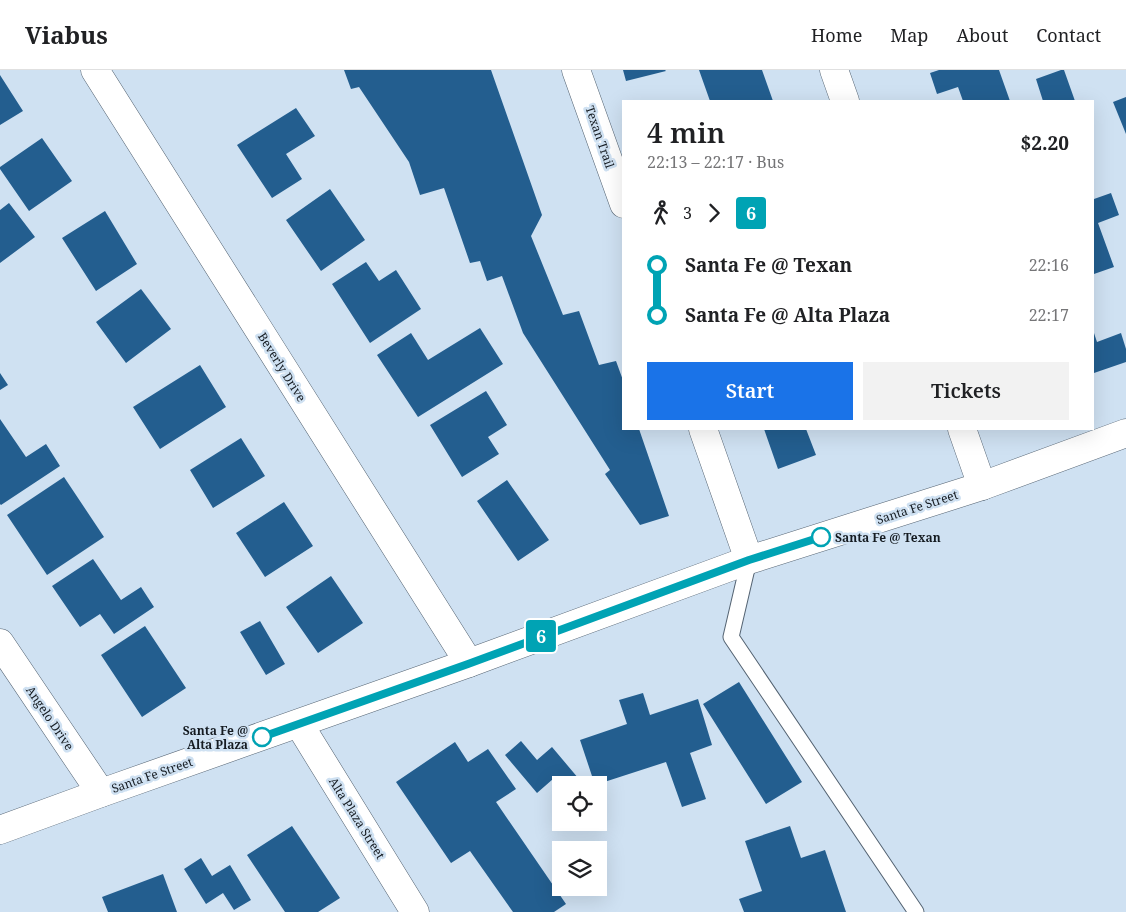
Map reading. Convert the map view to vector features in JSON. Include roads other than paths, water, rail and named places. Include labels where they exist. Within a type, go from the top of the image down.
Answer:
[{"type":"street","name":"Beverly Drive","points":[[96,70],[468,664]]},
{"type":"street","name":"Texan Trail","points":[[576,70],[622,198]]},
{"type":"street","points":[[834,70],[845,100]]},
{"type":"street","points":[[703,430],[749,560]]},
{"type":"street","points":[[962,430],[982,486]]},
{"type":"street","name":"Santa Fe Street","points":[[0,830],[468,664],[749,560],[982,486],[1126,433]]},
{"type":"street","name":"Angelo Drive","points":[[0,643],[101,793]]},
{"type":"street","name":"Alta Plaza Street","points":[[298,724],[415,912]]},
{"type":"lane","points":[[749,560],[731,637],[916,912]]},
{"type":"place","name":"Santa Fe @ Texan","points":[[821,537]]},
{"type":"place","name":"Santa Fe @ Alta Plaza","points":[[262,737]]}]
